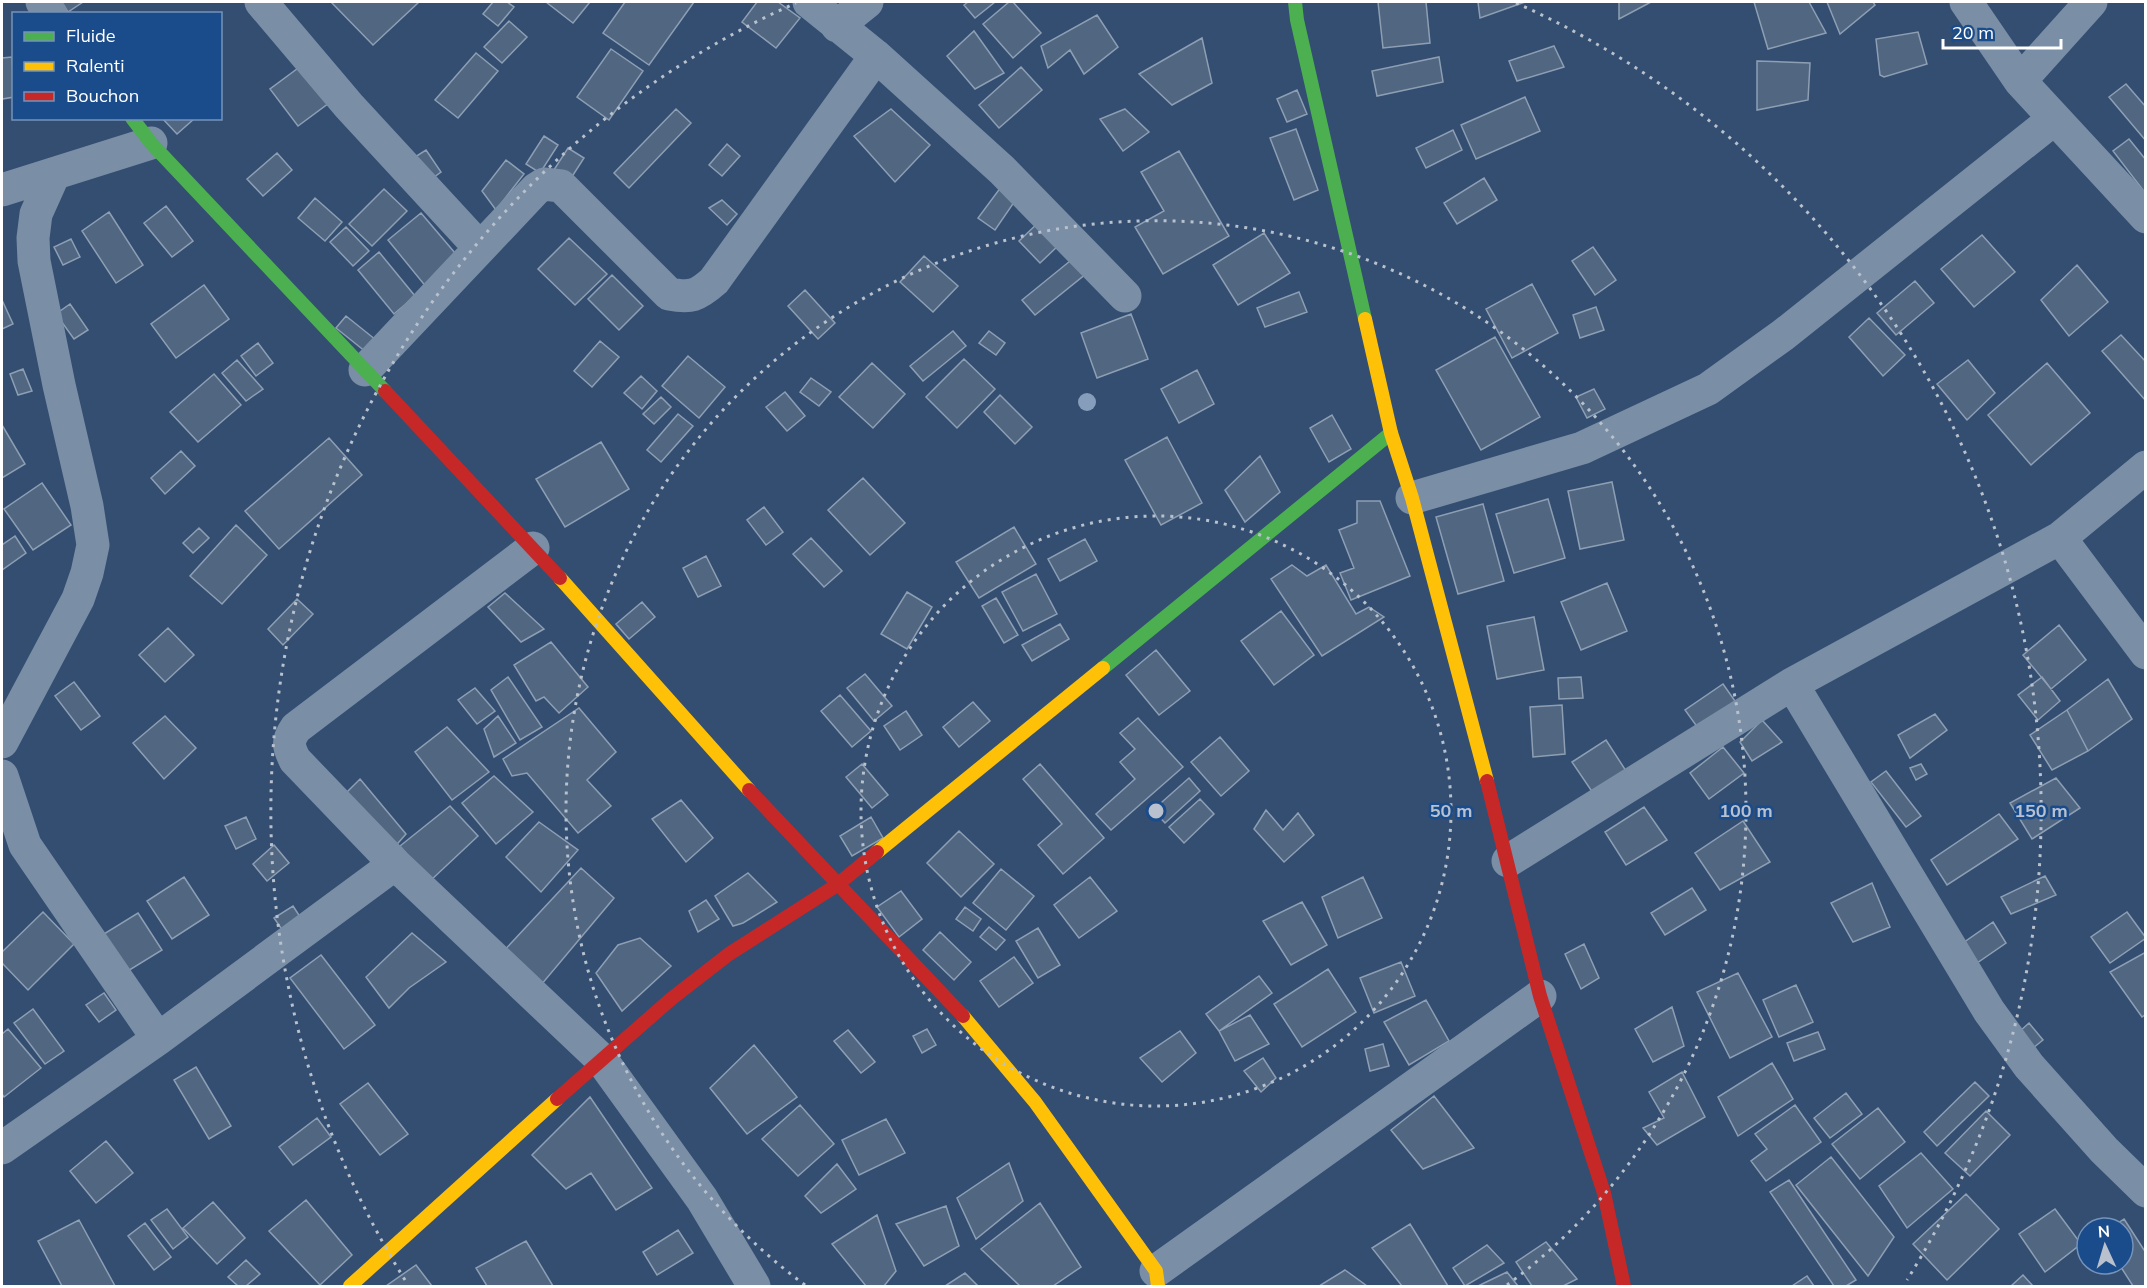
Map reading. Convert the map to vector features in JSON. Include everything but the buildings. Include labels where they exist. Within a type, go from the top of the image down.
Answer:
[{"type":"street","points":[[261,2],[349,106],[480,248]]},
{"type":"street","points":[[809,2],[876,56],[1002,170],[1125,296]]},
{"type":"street","points":[[837,26],[867,2]]},
{"type":"street","points":[[1295,2],[1302,43],[1391,433],[1412,498],[1508,861],[1540,996],[1604,1193],[1624,1287]]},
{"type":"street","points":[[1966,2],[2020,81],[2145,217]]},
{"type":"street","points":[[2020,81],[2091,2]]},
{"type":"street","points":[[365,370],[536,189],[544,184],[551,183],[561,186],[669,294],[685,297],[700,293],[714,281],[876,56]]},
{"type":"street","points":[[1412,498],[1582,448],[1708,389],[1783,336],[2054,119]]},
{"type":"street","points":[[2,190],[54,174],[141,131],[533,548],[734,775],[959,1011],[1035,1102],[1157,1279],[1540,996]]},
{"type":"street","points":[[2,742],[78,599],[93,545],[87,506],[34,261],[33,238],[36,214],[54,174]]},
{"type":"street","points":[[350,1287],[601,1059],[671,999],[729,954],[837,885],[1391,433]]},
{"type":"street","points":[[1508,861],[1792,684],[2060,538],[2145,467]]},
{"type":"street","points":[[2060,538],[2145,653]]},
{"type":"street","points":[[533,548],[296,728],[289,738],[289,748],[295,760],[395,864],[601,1059],[702,1199],[754,1287]]},
{"type":"street","points":[[1792,684],[1989,1011],[2029,1066],[2104,1150],[2145,1191]]},
{"type":"street","points":[[2,776],[25,845],[158,1039]]},
{"type":"street","points":[[2,1148],[158,1039],[395,864]]},
{"type":"traffic: fast","points":[[1295,2],[1297,20],[1365,319]]},
{"type":"traffic: fast","points":[[134,120],[151,143],[385,391]]},
{"type":"traffic: fast","points":[[1103,668],[1391,433]]},
{"type":"traffic: slow","points":[[1365,319],[1391,433],[1412,498],[1487,781]]},
{"type":"traffic: slow","points":[[560,578],[749,790]]},
{"type":"traffic: slow","points":[[877,852],[1103,668]]},
{"type":"traffic: slow","points":[[963,1016],[1035,1102],[1156,1271],[1158,1286]]},
{"type":"traffic: slow","points":[[350,1286],[557,1099]]},
{"type":"traffic: jam","points":[[385,391],[560,578]]},
{"type":"traffic: jam","points":[[1487,781],[1540,996],[1604,1193],[1624,1286]]},
{"type":"traffic: jam","points":[[749,790],[963,1016]]},
{"type":"traffic: jam","points":[[557,1099],[671,999],[729,954],[837,885],[877,852]]}]
